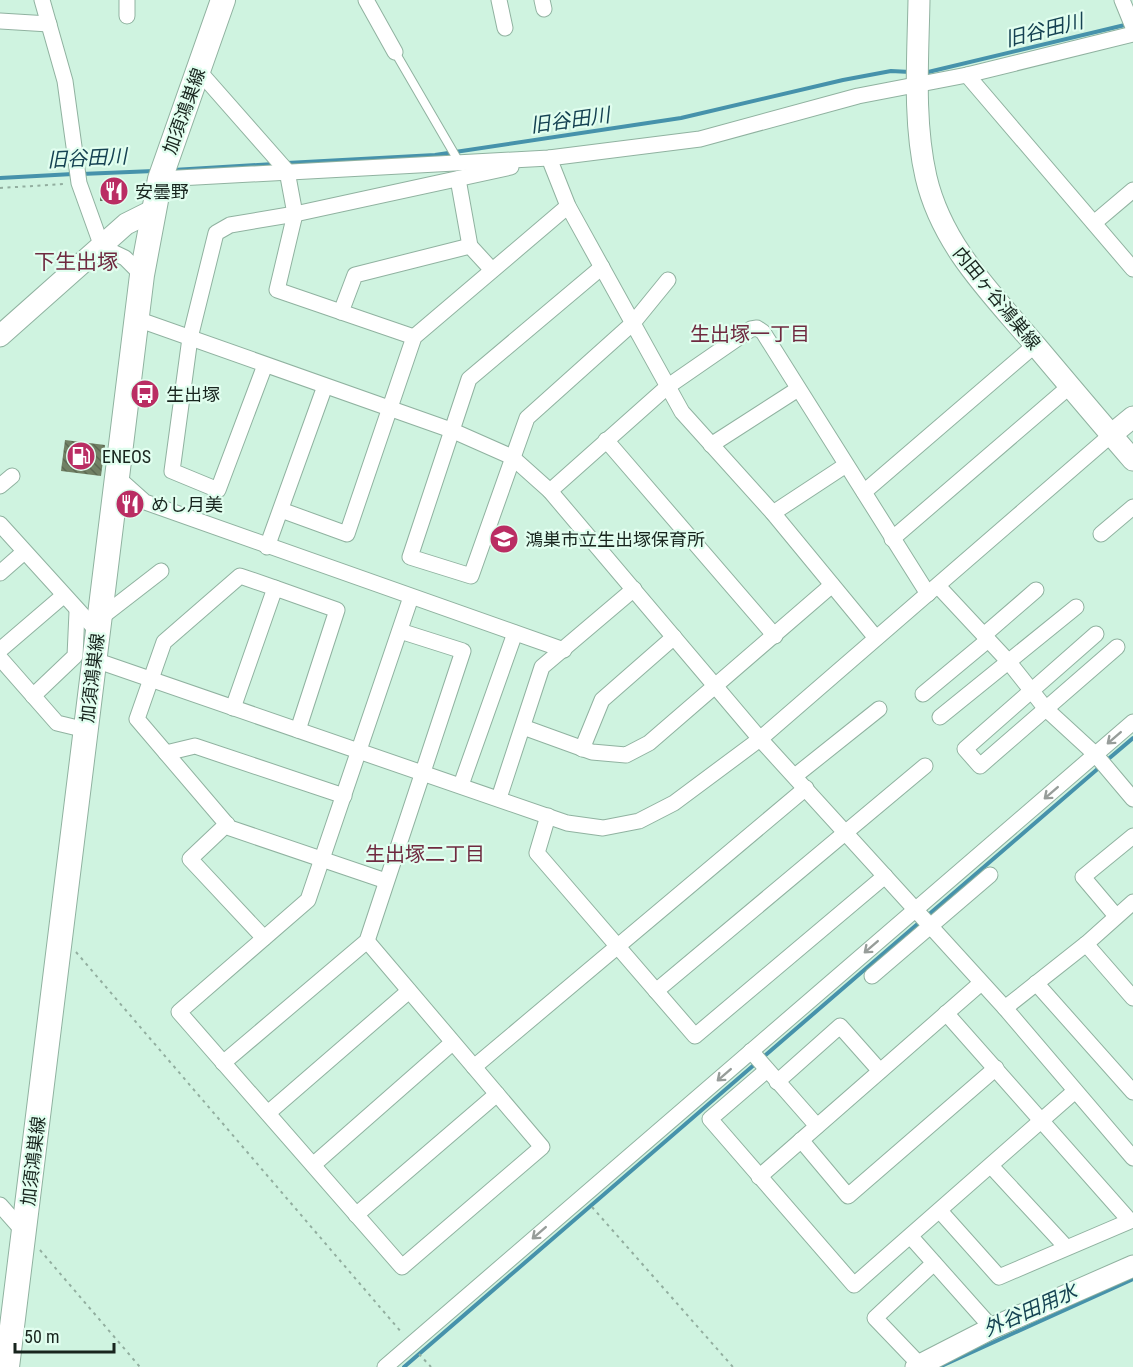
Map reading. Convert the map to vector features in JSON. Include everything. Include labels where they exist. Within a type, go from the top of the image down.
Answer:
[{"type":"main road","name":"加須鴻巣線","points":[[7,1367],[94,660],[91,621],[117,477],[152,211],[160,179],[223,0]]},
{"type":"main road","name":"内田ヶ谷鴻巣線","points":[[919,0],[918,84],[924,166],[940,220],[975,276],[1133,460]]},
{"type":"main road","points":[[0,336],[126,224],[152,211]]},
{"type":"main road","points":[[1111,435],[1133,417]]},
{"type":"main road","points":[[918,1366],[992,1329],[1133,1266]]},
{"type":"street","points":[[42,0],[65,81],[79,183],[102,247],[125,258],[142,275]]},
{"type":"street","points":[[127,0],[127,16]]},
{"type":"street","points":[[366,0],[395,52]]},
{"type":"street","points":[[499,0],[505,28]]},
{"type":"street","points":[[1122,0],[1133,27]]},
{"type":"street","points":[[0,21],[49,24]]},
{"type":"street","points":[[160,179],[549,158],[700,139],[858,96],[967,75],[1133,34]]},
{"type":"street","points":[[198,69],[287,171],[295,214],[277,290],[414,337]]},
{"type":"street","points":[[967,75],[1133,268]]},
{"type":"street","points":[[265,365],[219,490],[172,471],[190,338],[216,233],[230,225],[295,214],[549,158]]},
{"type":"street","points":[[549,158],[568,206],[682,412],[773,513],[876,638]]},
{"type":"street","points":[[458,179],[470,246],[492,270]]},
{"type":"street","points":[[1094,223],[1133,190]]},
{"type":"street","points":[[281,510],[347,534],[414,337],[568,206]]},
{"type":"street","points":[[341,312],[355,275],[470,246]]},
{"type":"street","points":[[602,267],[469,379],[410,557],[471,576],[527,418],[633,323],[668,280]]},
{"type":"street","points":[[137,319],[389,407],[451,430],[512,457],[550,491],[760,739],[1005,1008],[1133,1158]]},
{"type":"street","points":[[550,491],[667,387],[751,329],[757,328],[763,332],[892,538],[933,590],[986,637],[1008,661],[1030,692],[1095,754],[1133,799]]},
{"type":"street","points":[[864,492],[1035,345]]},
{"type":"street","points":[[267,547],[325,386]]},
{"type":"street","points":[[892,538],[1070,386]]},
{"type":"street","points":[[711,445],[798,389]]},
{"type":"street","points":[[94,660],[567,823],[603,828],[639,821],[674,803],[760,739],[1111,435]]},
{"type":"street","points":[[606,440],[775,636]]},
{"type":"street","points":[[773,513],[846,465]]},
{"type":"street","points":[[117,477],[145,502],[564,650]]},
{"type":"street","points":[[1101,534],[1133,507]]},
{"type":"street","points":[[0,524],[63,596],[91,621]]},
{"type":"street","points":[[0,573],[24,552]]},
{"type":"street","points":[[33,696],[75,656],[91,621],[161,570]]},
{"type":"street","points":[[298,730],[337,610],[240,576],[164,642],[137,719],[230,828],[386,881]]},
{"type":"street","points":[[523,727],[592,752],[626,755],[649,743],[717,687],[832,585]]},
{"type":"street","points":[[233,708],[276,588]]},
{"type":"street","points":[[499,798],[542,668],[634,590]]},
{"type":"street","points":[[923,694],[1036,590]]},
{"type":"street","points":[[0,650],[63,596]]},
{"type":"street","points":[[367,941],[542,1147],[402,1267],[179,1012],[308,900],[411,597]]},
{"type":"street","points":[[940,717],[1076,607]]},
{"type":"street","points":[[223,1063],[367,941],[463,651],[400,631]]},
{"type":"street","points":[[461,785],[515,633]]},
{"type":"street","points":[[1096,634],[965,748],[980,766],[1117,647]]},
{"type":"street","points":[[582,748],[602,700],[674,637]]},
{"type":"street","points":[[0,658],[57,723],[86,730]]},
{"type":"street","points":[[795,777],[879,709]]},
{"type":"street","points":[[385,1367],[1133,722]]},
{"type":"street","points":[[166,753],[195,746],[344,796]]},
{"type":"street","points":[[656,991],[844,831],[925,766]]},
{"type":"street","points":[[474,1067],[806,788]]},
{"type":"street","points":[[548,816],[537,853],[694,1036],[885,876]]},
{"type":"street","points":[[226,824],[190,859],[264,939]]},
{"type":"street","points":[[1116,916],[1083,877],[1133,836]]},
{"type":"street","points":[[872,976],[990,875]]},
{"type":"street","points":[[1005,1008],[1086,944],[1133,902]]},
{"type":"street","points":[[1086,944],[1132,994]]},
{"type":"street","points":[[759,1177],[981,982]]},
{"type":"street","points":[[1036,983],[1133,1092]]},
{"type":"street","points":[[268,1113],[409,991]]},
{"type":"street","points":[[940,1211],[999,1277],[1130,1221],[946,1013]]},
{"type":"street","points":[[880,1071],[840,1026],[710,1119],[854,1285],[1075,1091]]},
{"type":"street","points":[[313,1165],[452,1043]]},
{"type":"street","points":[[751,1051],[817,1126]]},
{"type":"street","points":[[801,1140],[848,1196],[996,1068]]},
{"type":"street","points":[[356,1215],[497,1094]]},
{"type":"street","points":[[991,1166],[1066,1247]]},
{"type":"street","points":[[0,1204],[24,1232]]},
{"type":"street","points":[[911,1237],[992,1329]]},
{"type":"street","points":[[918,1366],[875,1318],[934,1263]]},
{"type":"lane","points":[[395,52],[459,163]]},
{"type":"path","points":[[0,188],[79,183]]},
{"type":"path","points":[[59,941],[70,946],[411,1344]]},
{"type":"path","points":[[584,1195],[595,1211],[733,1367]]},
{"type":"path","points":[[24,1232],[140,1367]]},
{"type":"building","points":[[125,184],[126,200],[100,201],[101,185]]},
{"type":"building","points":[[65,440],[105,445],[101,476],[61,471]]},
{"type":"waterway","name":"旧谷田川","points":[[924,73],[1129,24]]},
{"type":"waterway","name":"旧谷田川","points":[[287,163],[435,155],[681,118],[843,80],[891,71],[910,72]]},
{"type":"waterway","name":"旧谷田川","points":[[173,170],[274,164]]},
{"type":"waterway","name":"旧谷田川","points":[[81,174],[154,171]]},
{"type":"waterway","name":"旧谷田川","points":[[0,178],[73,174]]},
{"type":"waterway","points":[[1106,761],[1133,738]]},
{"type":"waterway","points":[[927,916],[1101,766]]},
{"type":"waterway","points":[[761,1059],[921,921]]},
{"type":"waterway","points":[[404,1367],[755,1064]]},
{"type":"waterway","name":"外谷田用水","points":[[939,1367],[1133,1279]]},
{"type":"place","name":"安曇野","points":[[114,191]]},
{"type":"place","name":"生出塚","points":[[145,394]]},
{"type":"place","name":"ENEOS","points":[[81,456]]},
{"type":"place","name":"めし月美","points":[[130,504]]},
{"type":"place","name":"鴻巣市立生出塚保育所","points":[[504,539]]},
{"type":"district","name":"下生出塚","points":[[76,262]]},
{"type":"district","name":"生出塚一丁目","points":[[750,334]]},
{"type":"district","name":"生出塚二丁目","points":[[425,854]]}]
